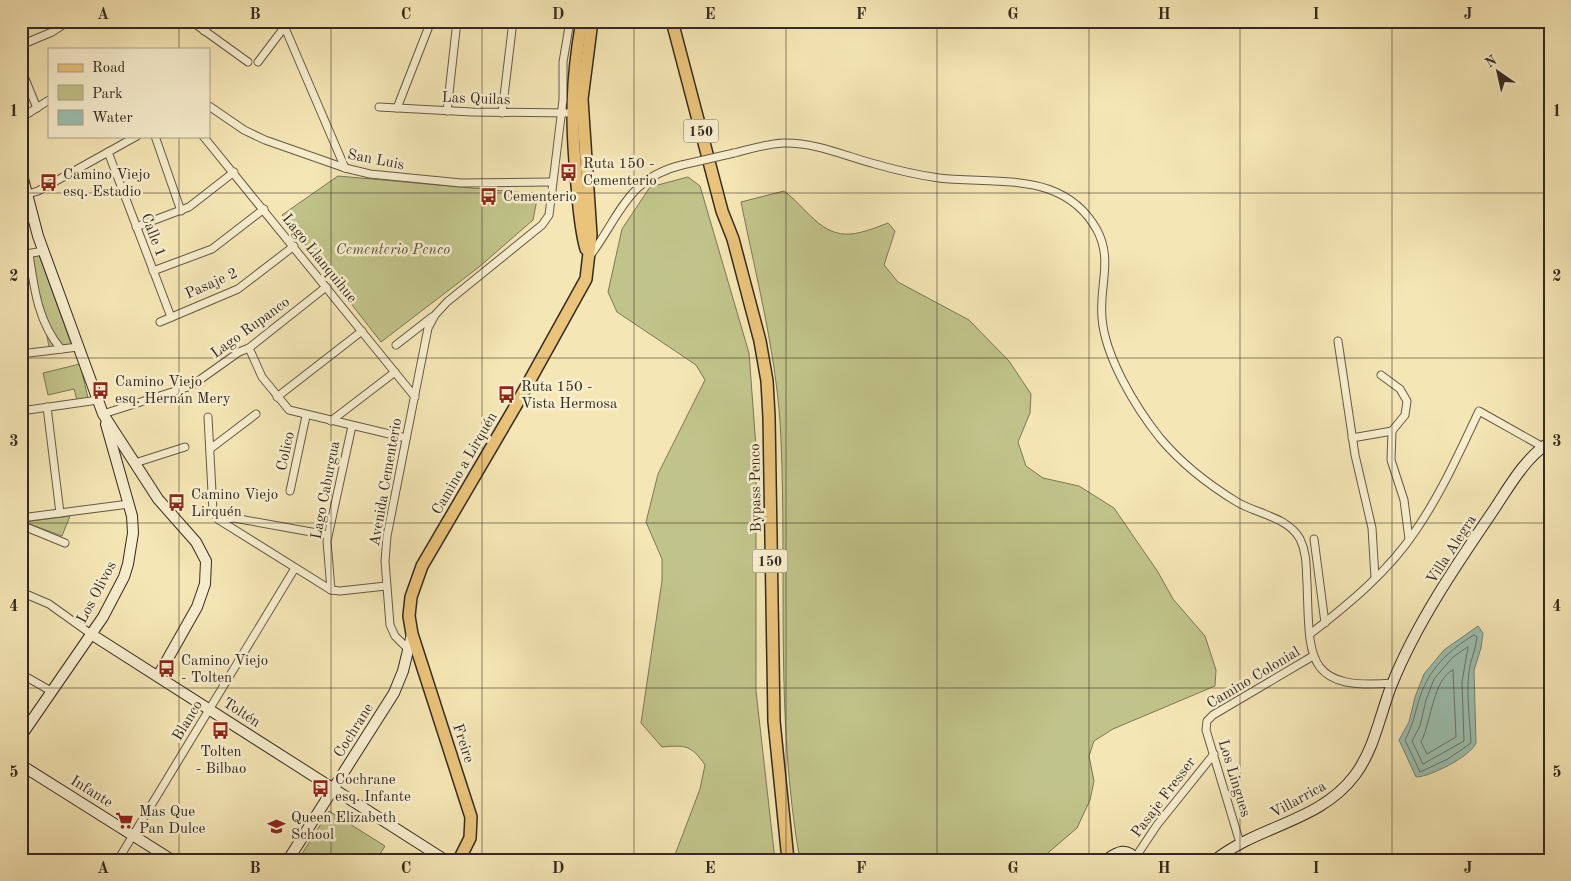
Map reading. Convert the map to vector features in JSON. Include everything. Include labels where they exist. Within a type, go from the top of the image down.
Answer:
[{"type":"main road","name":"Camino a Lirquén","points":[[582,21],[566,113],[581,229],[588,258]]},
{"type":"main road","name":"Camino a Lirquén","points":[[412,634],[409,607],[413,586],[422,566],[586,279],[590,220],[582,99],[592,21]]},
{"type":"main road","name":"Bypass Penco","points":[[672,21],[722,210],[733,240],[760,341],[767,389],[774,721],[788,860]]},
{"type":"main road","name":"Bypass Penco","points":[[678,21],[729,215],[733,240]]},
{"type":"main road","name":"Freire","points":[[412,634],[471,817],[470,838],[459,860]]},
{"type":"street","points":[[21,45],[52,32],[69,21]]},
{"type":"street","points":[[190,21],[248,62]]},
{"type":"street","points":[[204,31],[212,21]]},
{"type":"street","points":[[276,21],[287,24]]},
{"type":"street","points":[[397,108],[431,21]]},
{"type":"street","points":[[446,111],[457,21]]},
{"type":"street","points":[[502,113],[513,21]]},
{"type":"street","name":"Avenida Cementerio","points":[[396,345],[435,315],[460,291],[545,222],[550,211],[551,182],[566,113],[564,62],[570,21]]},
{"type":"street","points":[[258,62],[287,24]]},
{"type":"street","points":[[287,24],[345,168]]},
{"type":"street","points":[[21,69],[37,108]]},
{"type":"street","points":[[21,118],[48,101]]},
{"type":"street","name":"San Luis","points":[[210,107],[259,137],[345,168],[370,174],[411,180],[496,184],[551,182]]},
{"type":"street","name":"Las Quilas","points":[[379,107],[502,113],[566,113]]},
{"type":"street","points":[[25,196],[133,138]]},
{"type":"street","points":[[156,138],[181,211]]},
{"type":"street","name":"Lago Llanquihue","points":[[205,138],[415,397]]},
{"type":"street","points":[[588,258],[619,209],[638,186],[658,173],[682,165],[773,144],[803,144],[913,173],[950,179],[1018,183],[1042,187],[1058,193],[1078,206],[1092,223],[1103,245],[1106,268],[1102,309],[1103,326],[1113,356],[1132,396],[1160,438],[1195,472],[1237,502],[1285,523],[1297,534],[1306,558],[1313,656],[1321,670],[1336,679],[1360,684],[1393,683]]},
{"type":"street","name":"Calle 1","points":[[108,152],[170,317]]},
{"type":"street","points":[[21,171],[25,196],[43,251],[103,414],[158,499],[196,542],[204,556],[206,567],[205,584],[197,607],[158,676]]},
{"type":"street","points":[[136,227],[181,211],[195,203],[234,172]]},
{"type":"street","points":[[152,271],[212,249],[264,209]]},
{"type":"street","name":"Pasaje 2","points":[[160,322],[238,289],[294,246]]},
{"type":"street","points":[[43,251],[25,254],[38,304],[49,332],[61,349]]},
{"type":"street","name":"Lago Rupanco","points":[[103,414],[191,386],[236,354],[249,348],[326,287]]},
{"type":"street","name":"Avenida Cementerio","points":[[408,649],[391,630],[386,586],[387,536],[428,328],[435,315]]},
{"type":"street","points":[[277,397],[362,331]]},
{"type":"street","points":[[1338,341],[1352,438],[1372,528],[1375,578]]},
{"type":"street","points":[[21,354],[78,347]]},
{"type":"street","points":[[249,348],[259,371],[277,397],[289,410],[306,416],[406,438]]},
{"type":"street","points":[[331,421],[394,372]]},
{"type":"street","points":[[1381,375],[1400,389],[1407,401],[1405,415],[1392,431],[1391,460],[1404,500],[1409,539]]},
{"type":"street","points":[[21,411],[98,400]]},
{"type":"street","points":[[47,407],[60,513]]},
{"type":"street","points":[[1310,634],[1375,578],[1409,539],[1445,482],[1479,411],[1546,444]]},
{"type":"street","name":"Los Olivos","points":[[21,736],[114,598],[126,571],[133,533],[129,504],[103,414]]},
{"type":"street","points":[[210,449],[256,414]]},
{"type":"street","points":[[208,416],[214,511],[219,520],[331,590],[340,591],[386,586]]},
{"type":"street","name":"Colico","points":[[290,491],[306,416]]},
{"type":"street","name":"Lago Caburgua","points":[[331,590],[326,546],[352,426]]},
{"type":"street","points":[[1352,438],[1392,431]]},
{"type":"street","name":"Villa Alegra","points":[[1393,683],[1423,620],[1461,559],[1514,481],[1546,444]]},
{"type":"street","points":[[118,463],[124,458],[133,460],[185,447]]},
{"type":"street","points":[[21,518],[129,504]]},
{"type":"street","points":[[219,520],[234,518],[328,535]]},
{"type":"street","points":[[21,525],[65,543]]},
{"type":"street","points":[[1314,539],[1325,623]]},
{"type":"street","name":"Blanco","points":[[118,860],[296,568]]},
{"type":"street","name":"Toltén","points":[[21,592],[42,600],[91,634],[445,860]]},
{"type":"street","name":"Cochrane","points":[[288,860],[394,693],[403,672],[412,634]]},
{"type":"street","name":"Camino Colonial","points":[[1208,721],[1213,715],[1313,656]]},
{"type":"street","points":[[21,674],[51,692]]},
{"type":"street","name":"Villarrica","points":[[1215,860],[1240,843],[1305,815],[1343,789],[1357,773],[1367,756],[1393,683]]},
{"type":"street","name":"Los Lingues","points":[[1208,721],[1206,730],[1240,843]]},
{"type":"street","name":"Pasaje Fresser","points":[[1136,859],[1157,825],[1214,754]]},
{"type":"street","name":"Infante","points":[[21,765],[172,860]]},
{"type":"street","points":[[1106,860],[1118,852],[1124,851],[1136,859]]},
{"type":"green space","name":"Cementerio Penco","points":[[338,176],[538,194],[533,220],[479,267],[381,342],[282,215]]},
{"type":"green space","points":[[688,177],[700,186],[749,353],[756,447],[756,691],[775,860],[673,860],[700,789],[705,765],[692,750],[677,746],[662,747],[641,723],[662,581],[662,559],[646,522],[658,474],[705,380],[696,365],[617,312],[608,292],[622,229],[650,187]]},
{"type":"green space","points":[[784,191],[814,220],[831,231],[840,234],[870,230],[888,223],[895,231],[884,265],[898,282],[969,320],[1009,361],[1031,394],[1030,413],[1018,442],[1026,466],[1043,478],[1079,486],[1114,508],[1158,572],[1173,599],[1205,636],[1216,670],[1215,686],[1113,729],[1094,741],[1089,756],[1094,781],[1090,800],[1077,828],[1049,852],[1044,860],[800,860],[787,756],[783,651],[783,493],[779,410],[766,321],[741,202]]},
{"type":"green space","points":[[39,255],[72,346],[49,347],[32,256]]},
{"type":"green space","points":[[80,364],[88,398],[77,400],[74,389],[48,395],[43,373]]},
{"type":"green space","points":[[70,516],[62,536],[24,522]]},
{"type":"green space","points":[[329,811],[385,846],[376,860],[298,860]]},
{"type":"water","points":[[1478,626],[1483,633],[1481,648],[1474,670],[1476,743],[1466,754],[1449,765],[1431,774],[1416,777],[1399,740],[1409,722],[1415,697],[1424,674],[1444,650]]},
{"type":"place","name":"Ruta 150 - Cementerio","points":[[569,172]]},
{"type":"place","name":"Camino Viejo esq. Estadio","points":[[49,183]]},
{"type":"place","name":"Cementerio","points":[[489,196]]},
{"type":"place","name":"Camino Viejo esq. Hernán Mery","points":[[101,390]]},
{"type":"place","name":"Ruta 150 - Vista Hermosa","points":[[507,395]]},
{"type":"place","name":"Camino Viejo Lirquén","points":[[177,503]]},
{"type":"place","name":"Camino Viejo - Tolten","points":[[167,669]]},
{"type":"place","name":"Tolten - Bilbao","points":[[221,730]]},
{"type":"place","name":"Cochrane esq. Infante","points":[[321,788]]},
{"type":"place","name":"Mas Que Pan Dulce","points":[[125,820]]},
{"type":"place","name":"Queen Elizabeth School","points":[[277,826]]}]
